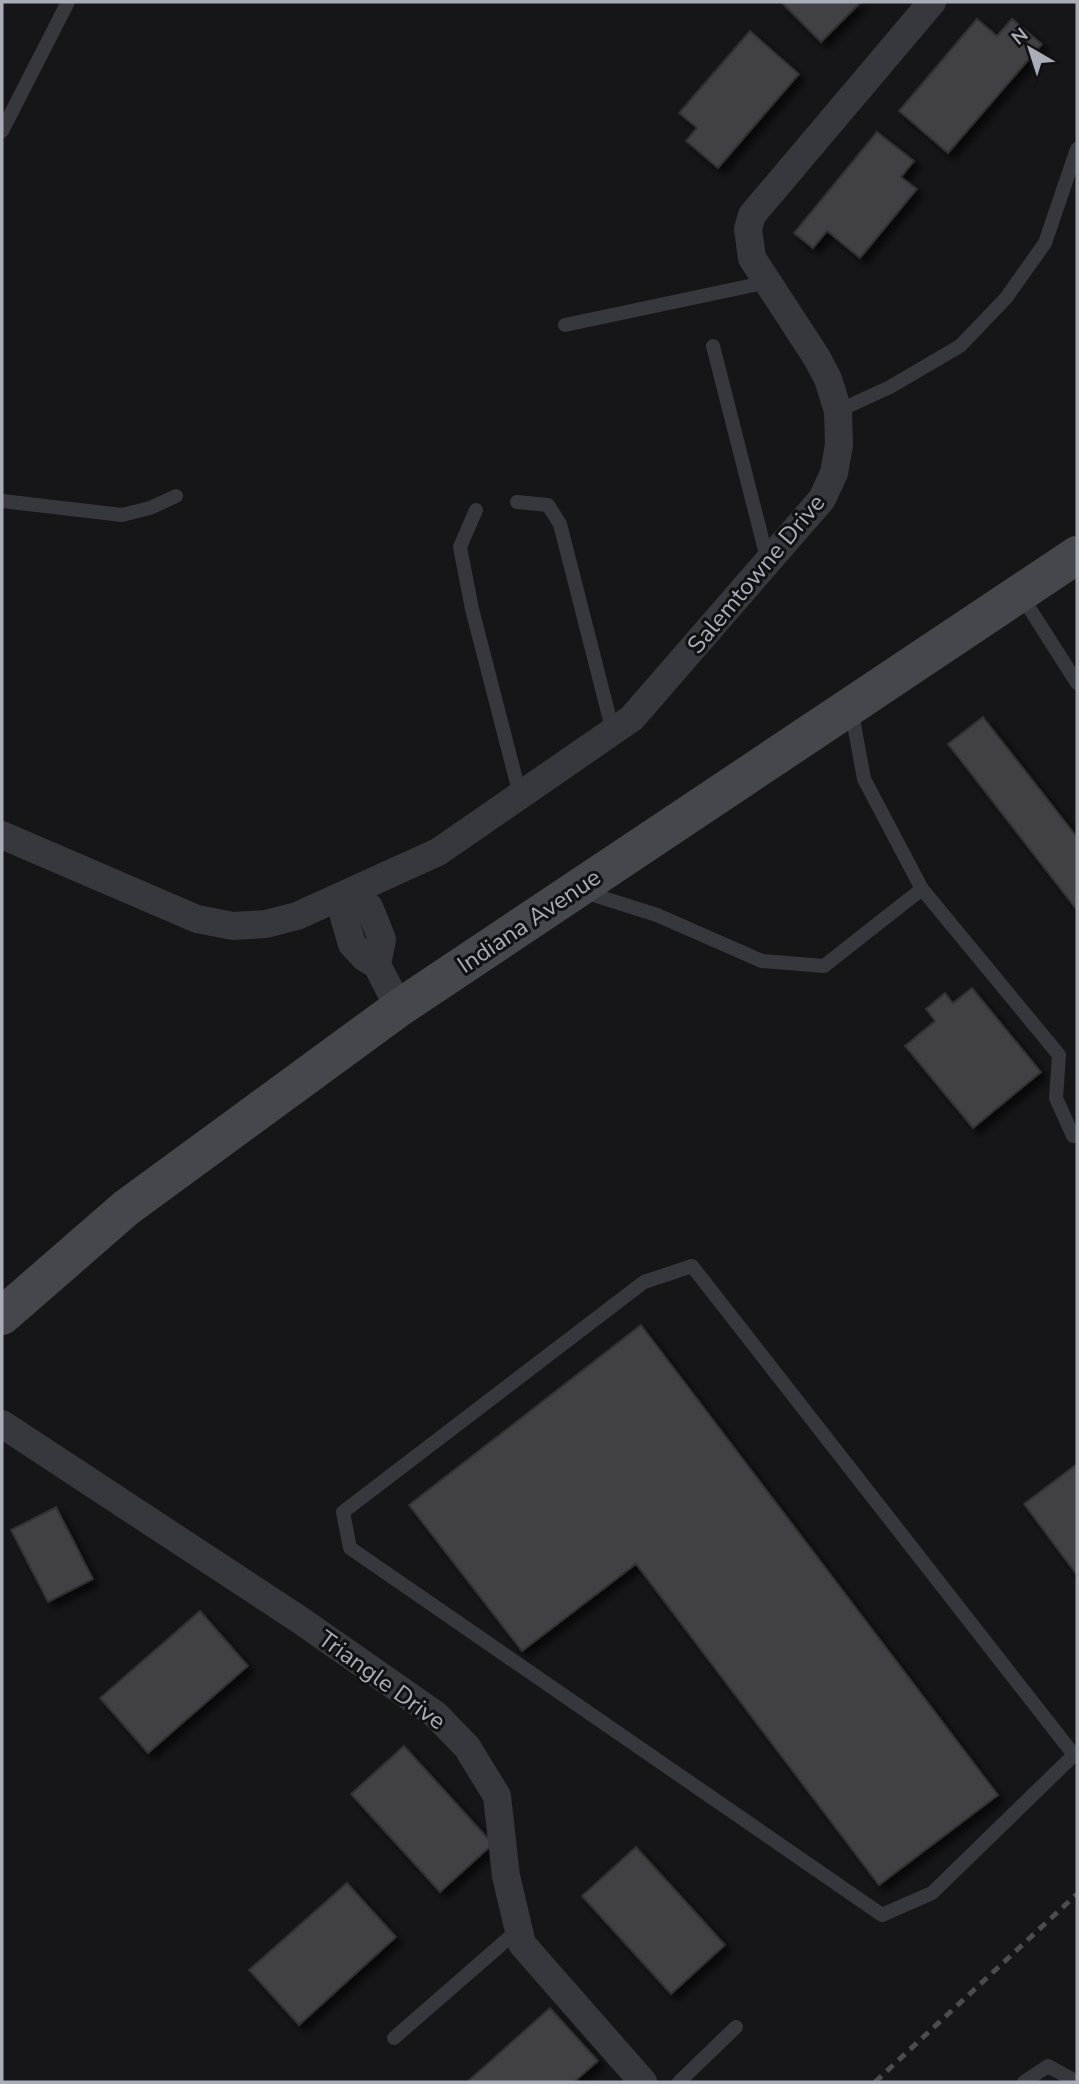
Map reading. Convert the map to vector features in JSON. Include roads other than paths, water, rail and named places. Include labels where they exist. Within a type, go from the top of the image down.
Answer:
[{"type":"main road","name":"Indiana Avenue","points":[[2,1316],[127,1208],[399,1008],[1077,555]]},
{"type":"street","name":"Salemtowne Drive","points":[[2,835],[197,919],[233,926],[266,924],[353,898],[438,852],[632,718],[660,689],[822,499],[834,473],[839,444],[838,411],[828,379],[748,246],[752,215],[932,2]]},
{"type":"street","points":[[353,898],[344,917],[352,944],[364,957],[377,965],[399,1008]]},
{"type":"street","name":"Triangle Drive","points":[[2,1424],[311,1628],[436,1715],[467,1747],[497,1796],[506,1876],[522,1944],[643,2082]]},
{"type":"lane","points":[[2,131],[68,2]]},
{"type":"lane","points":[[838,411],[890,387],[960,346],[1006,298],[1045,243],[1077,149]]},
{"type":"lane","points":[[565,325],[768,282]]},
{"type":"lane","points":[[713,346],[768,563]]},
{"type":"lane","points":[[2,501],[122,515],[150,508],[176,496]]},
{"type":"lane","points":[[517,502],[548,505],[560,524],[612,732]]},
{"type":"lane","points":[[477,510],[460,547],[472,609],[520,795]]},
{"type":"lane","points":[[1020,593],[1077,682]]},
{"type":"lane","points":[[851,706],[864,779],[922,889],[1059,1055],[1056,1098],[1073,1136]]},
{"type":"lane","points":[[576,890],[657,915],[762,961],[824,965],[922,889]]},
{"type":"lane","points":[[692,1266],[1076,1754],[932,1892],[883,1915],[349,1548],[343,1512],[644,1282],[692,1266]]},
{"type":"lane","points":[[394,2038],[519,1929]]},
{"type":"lane","points":[[679,2082],[736,2027]]},
{"type":"lane","points":[[1024,2082],[1048,2066],[1077,2082]]},
{"type":"railway","points":[[875,2082],[1077,1894]]}]
